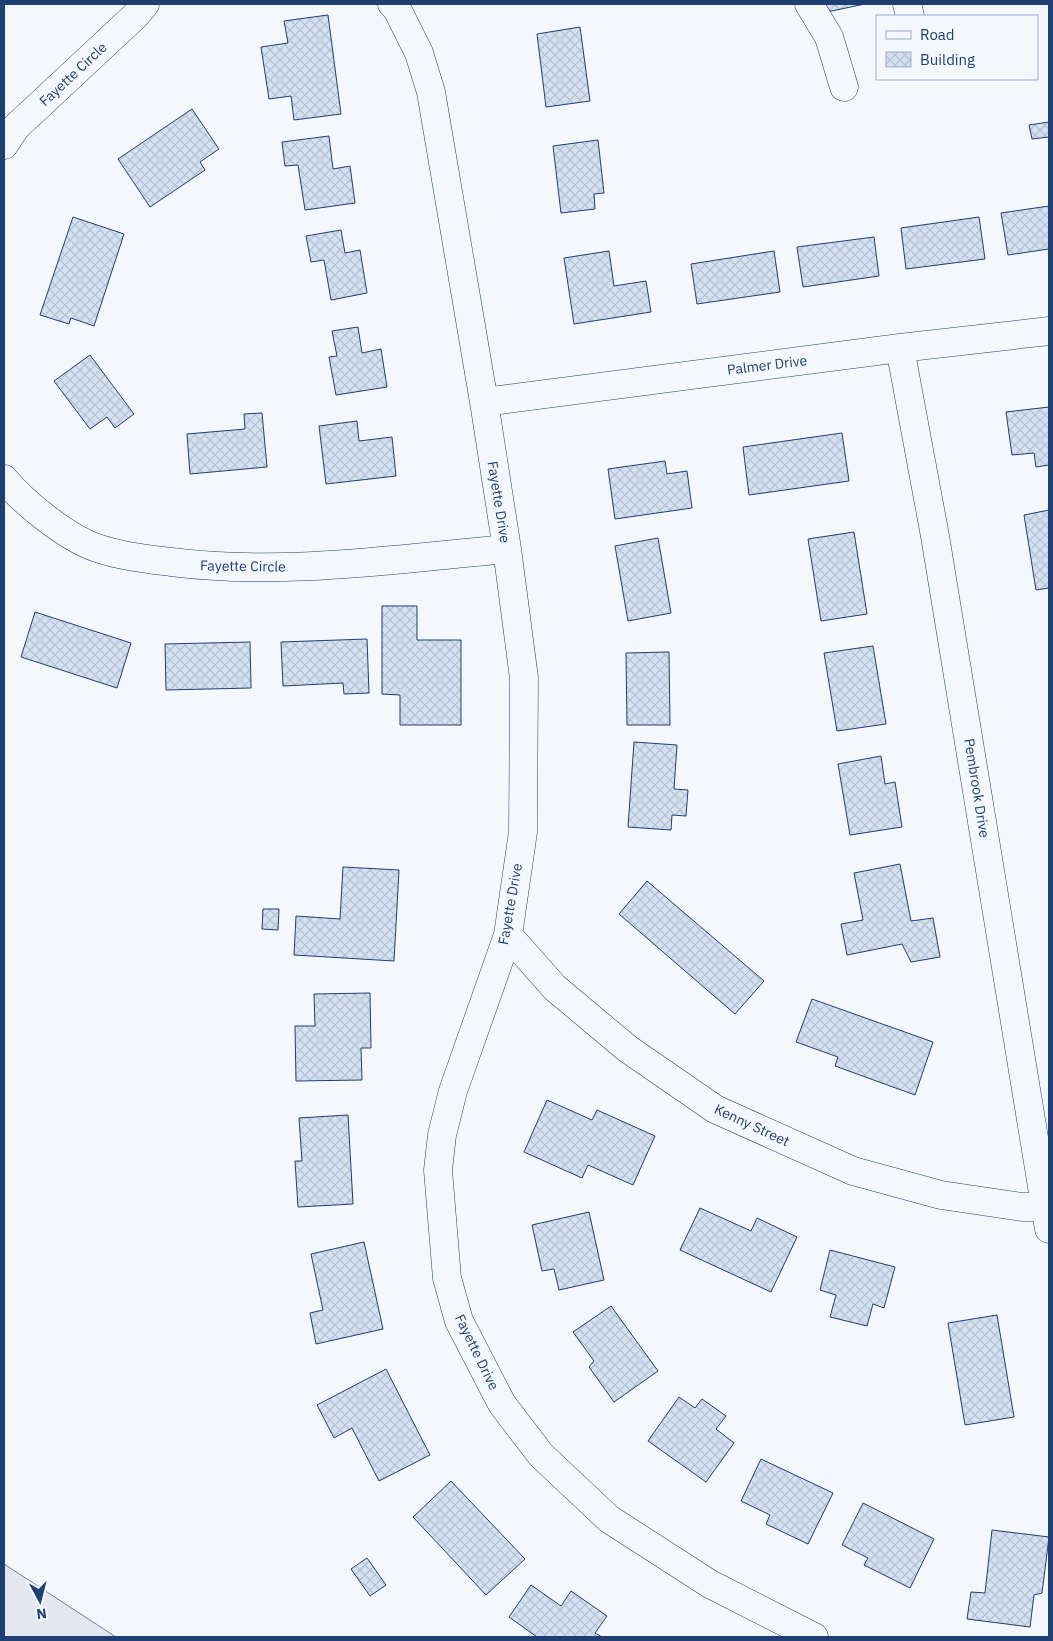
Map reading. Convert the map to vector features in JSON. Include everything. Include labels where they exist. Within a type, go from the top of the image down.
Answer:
[{"type":"street","name":"Fayette Circle","points":[[4,145],[16,127],[135,16],[145,4]]},
{"type":"street","name":"Fayette Drive","points":[[392,4],[397,9],[419,53],[431,92],[484,402],[507,549],[524,678],[523,832],[508,935],[453,1091],[442,1135],[438,1170],[447,1278],[459,1321],[502,1404],[541,1455],[609,1519],[710,1584],[814,1637]]},
{"type":"street","points":[[809,4],[829,37],[844,87]]},
{"type":"street","name":"Palmer Drive","points":[[484,402],[900,348],[1049,331]]},
{"type":"street","name":"Pembrook Drive","points":[[900,348],[935,536],[1048,1214]]},
{"type":"street","name":"Fayette Circle","points":[[4,479],[15,492],[69,535],[97,548],[149,559],[211,567],[312,567],[507,549]]},
{"type":"street","name":"Kenny Street","points":[[508,935],[555,988],[628,1049],[715,1109],[853,1172],[941,1194],[1022,1207],[1048,1214]]},
{"type":"shaded area","points":[[4,1564],[116,1637],[4,1637]]},
{"type":"building","points":[[820,4],[865,4],[822,13]]},
{"type":"building","points":[[328,15],[341,114],[294,120],[291,96],[269,99],[261,47],[288,43],[284,21]]},
{"type":"building","points":[[580,27],[590,101],[546,107],[537,34]]},
{"type":"building","points":[[192,109],[219,149],[200,162],[205,170],[150,207],[118,159]]},
{"type":"building","points":[[1049,122],[1049,137],[1032,139],[1029,125]]},
{"type":"building","points":[[329,136],[333,169],[350,166],[355,203],[305,210],[298,165],[285,166],[282,142]]},
{"type":"building","points":[[598,140],[604,193],[594,194],[595,209],[561,213],[553,146]]},
{"type":"building","points":[[1049,206],[1049,249],[1008,255],[1001,213]]},
{"type":"building","points":[[73,217],[124,234],[94,326],[71,318],[69,324],[40,315]]},
{"type":"building","points":[[979,217],[985,259],[906,269],[901,228]]},
{"type":"building","points":[[341,230],[345,253],[360,250],[367,293],[331,300],[324,260],[311,262],[306,236]]},
{"type":"building","points":[[874,237],[879,276],[803,287],[797,247]]},
{"type":"building","points":[[609,251],[614,286],[646,281],[651,312],[574,324],[564,258]]},
{"type":"building","points":[[774,251],[780,292],[697,304],[691,264]]},
{"type":"building","points":[[358,327],[362,353],[381,349],[387,387],[336,395],[329,357],[337,356],[332,331]]},
{"type":"building","points":[[90,355],[134,414],[115,428],[107,417],[90,429],[54,381]]},
{"type":"building","points":[[1049,407],[1049,465],[1036,467],[1034,453],[1012,455],[1006,412]]},
{"type":"building","points":[[262,413],[267,467],[190,474],[187,434],[245,429],[244,414]]},
{"type":"building","points":[[357,421],[359,441],[392,437],[396,476],[326,484],[319,426]]},
{"type":"building","points":[[842,433],[849,481],[749,495],[743,447]]},
{"type":"building","points":[[665,461],[667,474],[687,471],[692,508],[615,519],[608,469]]},
{"type":"building","points":[[1049,510],[1049,588],[1036,590],[1024,515]]},
{"type":"building","points":[[854,532],[867,614],[821,621],[808,539]]},
{"type":"building","points":[[658,538],[671,613],[628,621],[615,546]]},
{"type":"building","points":[[382,606],[417,606],[417,640],[461,640],[461,725],[400,725],[400,695],[382,694]]},
{"type":"building","points":[[35,612],[131,643],[117,688],[21,657]]},
{"type":"building","points":[[367,639],[369,693],[344,694],[343,683],[283,686],[281,642]]},
{"type":"building","points":[[250,642],[251,688],[166,690],[165,644]]},
{"type":"building","points":[[873,646],[886,724],[837,731],[824,653]]},
{"type":"building","points":[[669,652],[670,725],[627,725],[626,653]]},
{"type":"building","points":[[634,742],[677,745],[674,789],[688,790],[686,816],[672,815],[671,830],[628,827]]},
{"type":"building","points":[[881,756],[885,784],[895,782],[902,827],[850,835],[838,764]]},
{"type":"building","points":[[900,864],[911,921],[933,918],[940,957],[911,962],[902,944],[847,955],[841,924],[863,920],[854,873]]},
{"type":"building","points":[[343,867],[399,870],[394,961],[294,955],[296,916],[340,919]]},
{"type":"building","points":[[647,881],[764,981],[735,1014],[619,914]]},
{"type":"building","points":[[263,909],[279,909],[278,930],[262,929]]},
{"type":"building","points":[[370,993],[371,1048],[361,1048],[362,1080],[296,1081],[295,1026],[315,1026],[314,994]]},
{"type":"building","points":[[812,999],[933,1042],[915,1095],[835,1066],[838,1057],[796,1042]]},
{"type":"building","points":[[547,1100],[592,1120],[597,1110],[655,1136],[633,1185],[588,1165],[582,1178],[524,1152]]},
{"type":"building","points":[[348,1115],[353,1204],[298,1207],[295,1161],[302,1161],[299,1118]]},
{"type":"building","points":[[700,1208],[751,1231],[757,1218],[797,1237],[771,1292],[680,1250]]},
{"type":"building","points":[[589,1212],[604,1280],[559,1290],[554,1269],[542,1271],[532,1225]]},
{"type":"building","points":[[364,1242],[383,1329],[316,1344],[310,1313],[323,1310],[311,1254]]},
{"type":"building","points":[[830,1250],[895,1267],[884,1308],[873,1304],[867,1326],[830,1317],[836,1295],[820,1290]]},
{"type":"building","points":[[611,1306],[658,1371],[614,1402],[589,1367],[594,1361],[573,1332]]},
{"type":"building","points":[[997,1315],[1014,1417],[965,1425],[948,1323]]},
{"type":"building","points":[[386,1369],[430,1455],[379,1481],[352,1428],[334,1438],[317,1405]]},
{"type":"building","points":[[679,1397],[695,1408],[702,1399],[726,1416],[716,1429],[734,1443],[706,1482],[648,1441]]},
{"type":"building","points":[[761,1459],[833,1493],[808,1544],[766,1524],[770,1515],[741,1501]]},
{"type":"building","points":[[451,1481],[525,1559],[486,1595],[413,1517]]},
{"type":"building","points":[[863,1503],[934,1539],[910,1588],[864,1565],[868,1558],[842,1545]]},
{"type":"building","points":[[992,1530],[1049,1537],[1042,1593],[1034,1595],[1030,1627],[967,1619],[971,1592],[985,1593]]},
{"type":"building","points":[[367,1558],[386,1585],[370,1596],[351,1569]]},
{"type":"building","points":[[531,1585],[561,1606],[571,1591],[607,1616],[595,1633],[602,1637],[537,1637],[509,1617]]}]
